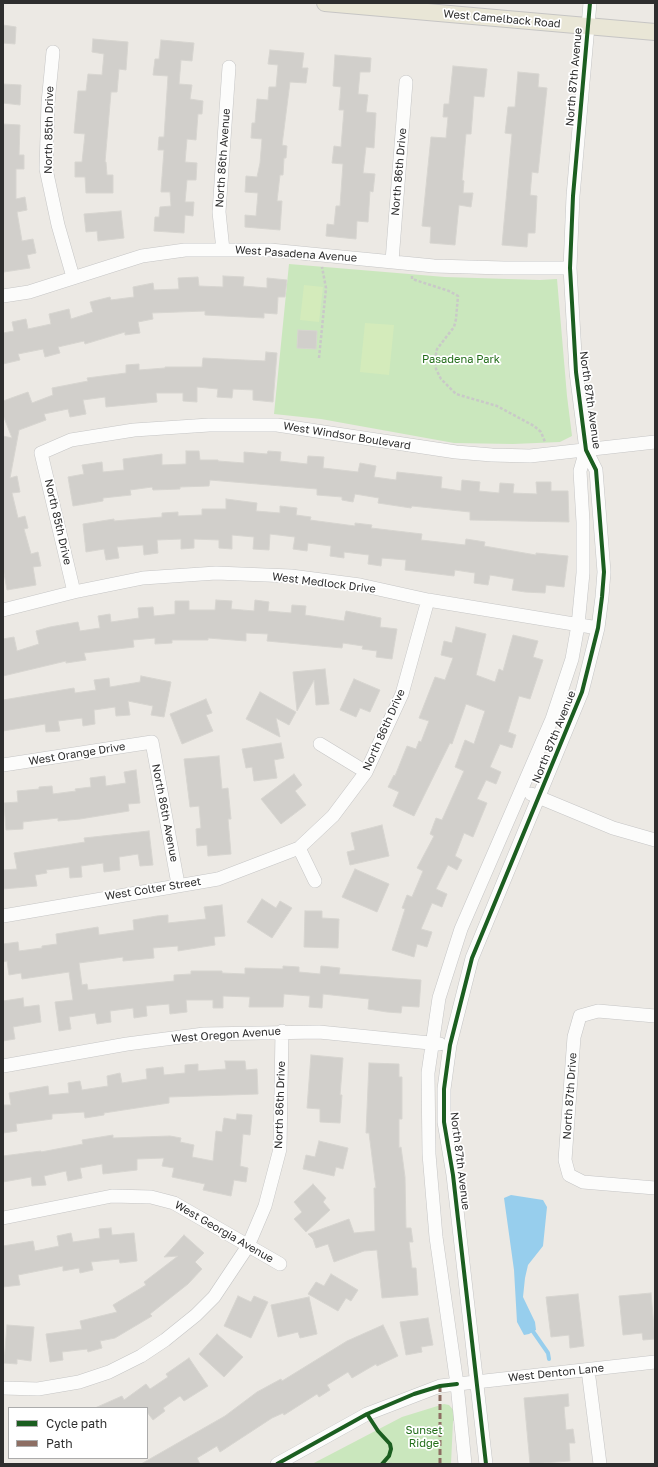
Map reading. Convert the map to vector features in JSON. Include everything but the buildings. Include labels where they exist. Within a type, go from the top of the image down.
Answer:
[{"type":"main road","name":"West Camelback Road","points":[[325,3],[655,32]]},
{"type":"street","name":"North 87th Avenue","points":[[486,1464],[453,1175],[444,1122],[444,1089],[450,1045],[472,958],[582,692],[598,628],[604,572],[601,528],[596,470],[586,450],[576,372],[570,268],[573,196],[590,3]]},
{"type":"street","name":"North 85th Drive","points":[[54,52],[48,103],[46,169],[58,225],[73,277]]},
{"type":"street","name":"North 86th Avenue","points":[[223,250],[218,212],[229,67]]},
{"type":"street","name":"North 86th Drive","points":[[392,261],[406,82]]},
{"type":"street","name":"West Pasadena Avenue","points":[[3,296],[28,292],[142,256],[185,250],[270,250],[413,263],[504,268],[570,268]]},
{"type":"street","name":"West Windsor Boulevard","points":[[41,453],[71,440],[134,430],[209,424],[277,425],[456,452],[492,455],[547,454],[655,442]]},
{"type":"street","name":"North 87th Avenue","points":[[465,1464],[457,1384],[436,1237],[429,1154],[428,1086],[432,1043],[439,998],[461,929],[563,688],[572,659],[578,625],[583,566],[583,522],[580,471],[586,450]]},
{"type":"street","name":"North 85th Drive","points":[[41,453],[74,592]]},
{"type":"street","name":"West Medlock Drive","points":[[3,610],[74,592],[143,578],[216,573],[292,576],[360,585],[428,600],[598,628]]},
{"type":"street","name":"North 86th Drive","points":[[299,848],[332,816],[366,772],[402,694],[428,600]]},
{"type":"street","name":"North 86th Avenue","points":[[152,742],[178,884]]},
{"type":"street","name":"West Orange Drive","points":[[3,765],[152,742]]},
{"type":"street","points":[[320,744],[366,772]]},
{"type":"street","points":[[521,790],[613,828],[655,840]]},
{"type":"street","points":[[299,848],[315,881]]},
{"type":"street","name":"West Colter Street","points":[[3,916],[218,878],[299,848]]},
{"type":"street","name":"North 87th Drive","points":[[655,1016],[598,1011],[580,1016],[574,1036],[565,1160],[569,1175],[583,1182],[655,1188]]},
{"type":"street","name":"North 86th Drive","points":[[3,1388],[38,1389],[79,1382],[109,1372],[141,1356],[165,1340],[196,1315],[214,1297],[248,1246],[265,1206],[280,1149],[282,1031]]},
{"type":"street","name":"West Oregon Avenue","points":[[3,1066],[127,1044],[196,1035],[282,1031],[360,1034],[450,1045]]},
{"type":"street","name":"West Georgia Avenue","points":[[3,1218],[112,1196],[151,1198],[174,1203],[280,1264]]},
{"type":"street","name":"West Denton Lane","points":[[277,1464],[368,1414],[420,1392],[440,1386],[655,1362]]},
{"type":"street","points":[[588,1370],[600,1464]]},
{"type":"path","points":[[319,358],[326,288],[322,268],[323,255]]},
{"type":"path","points":[[413,263],[412,280],[449,291],[458,296],[454,327],[437,349],[435,359],[436,369],[441,379],[456,394],[497,406],[534,426],[541,432],[545,440],[547,454]]},
{"type":"path","points":[[368,1414],[381,1435],[390,1444],[391,1449],[389,1456],[382,1464]]},
{"type":"green space","name":"Pasadena Park","points":[[289,264],[445,277],[540,280],[557,279],[572,436],[560,442],[513,444],[454,443],[321,419],[274,414]]},
{"type":"green space","points":[[304,285],[323,287],[319,322],[300,320]]},
{"type":"green space","points":[[365,323],[394,325],[389,375],[360,372]]},
{"type":"green space","name":"Sunset Ridge","points":[[444,1404],[449,1405],[455,1412],[457,1420],[453,1421],[451,1464],[312,1464],[402,1417]]},
{"type":"water","points":[[511,1195],[543,1200],[547,1207],[543,1246],[528,1265],[523,1297],[535,1322],[536,1330],[524,1335],[517,1322],[514,1270],[504,1198]]},
{"type":"waterway","points":[[532,1330],[548,1353],[549,1359]]},
{"type":"marked path","points":[[440,1386],[440,1464]]},
{"type":"cycle path","points":[[486,1464],[453,1175],[444,1122],[444,1089],[450,1045],[472,958],[582,692],[598,628],[604,572],[596,470],[586,450],[576,372],[570,268],[573,196],[590,3]]},
{"type":"cycle path","points":[[277,1464],[367,1414],[414,1394],[440,1386],[457,1384]]},
{"type":"cycle path","points":[[367,1414],[378,1431],[390,1444],[391,1449],[389,1456],[382,1464]]}]
